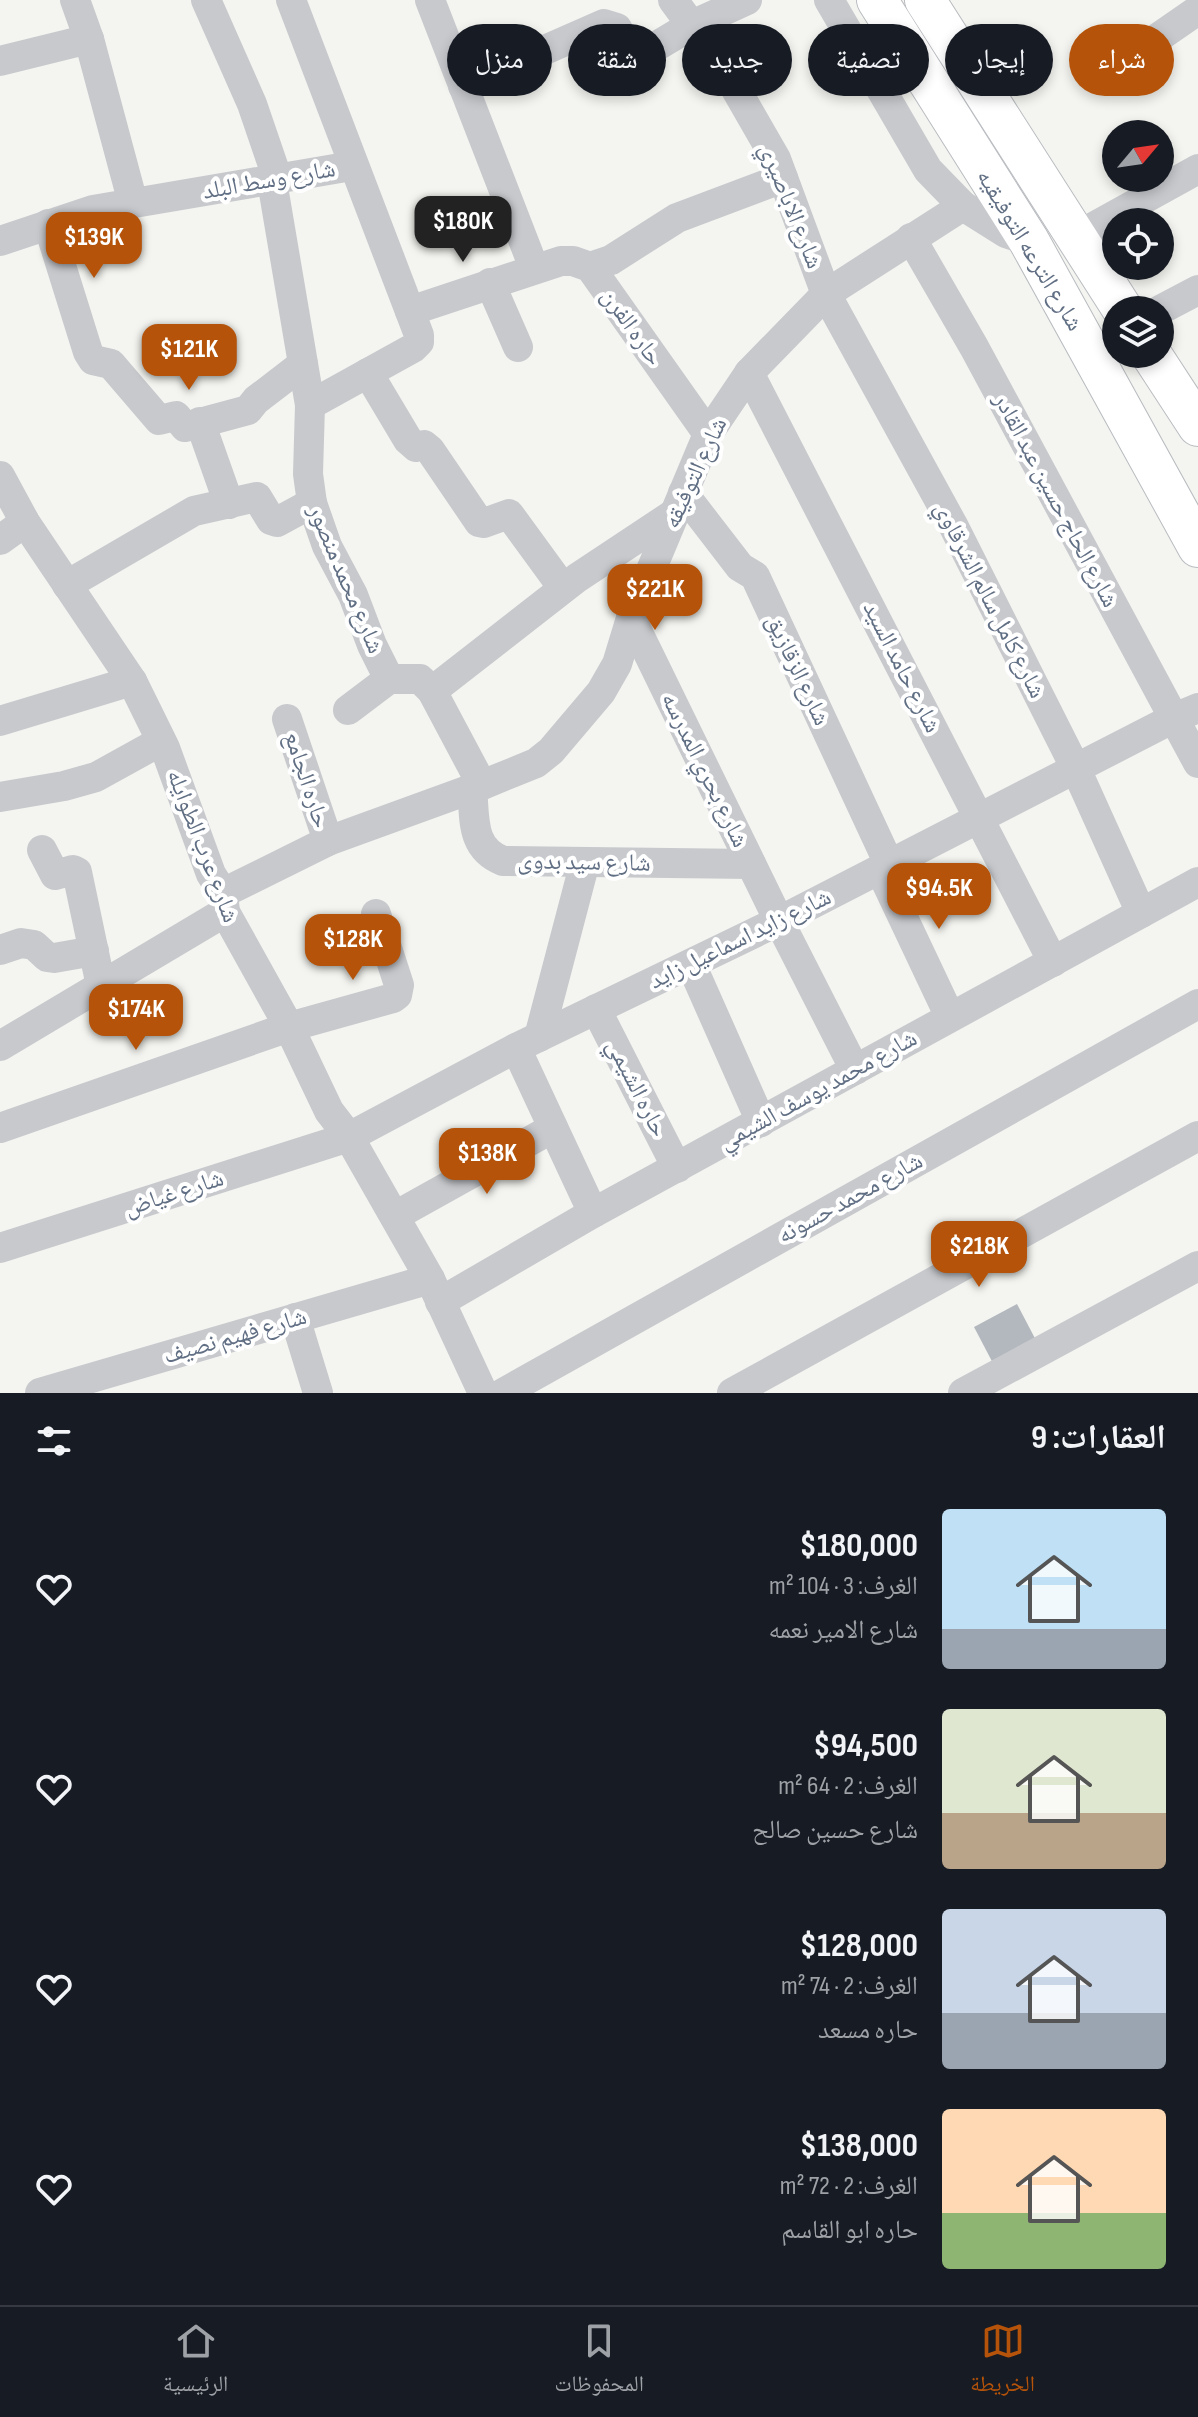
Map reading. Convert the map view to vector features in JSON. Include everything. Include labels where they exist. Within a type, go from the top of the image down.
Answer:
[{"type":"main road","name":"شارع الترعه التوفيقيه","points":[[877,0],[1029,241],[1198,547]]},
{"type":"main road","name":"شارع الترعه التوفيقيه","points":[[925,0],[1114,296]]},
{"type":"main road","points":[[1160,368],[1198,426]]},
{"type":"street","points":[[75,0],[89,39],[133,203]]},
{"type":"street","name":"شارع محمد منصور","points":[[206,0],[252,104],[275,180],[310,405],[308,474],[312,503],[322,534],[353,595],[389,679],[420,679],[432,691]]},
{"type":"street","points":[[291,0],[410,311],[419,342],[310,405]]},
{"type":"street","points":[[430,0],[447,44]]},
{"type":"street","name":"شارع الاباصيري","points":[[673,0],[691,24]]},
{"type":"street","points":[[694,24],[745,0]]},
{"type":"street","points":[[829,0],[914,148],[944,189],[963,206],[1006,233],[1029,241]]},
{"type":"street","points":[[1174,27],[1198,10]]},
{"type":"street","points":[[552,47],[604,24],[617,28],[635,57],[682,31]]},
{"type":"street","points":[[0,61],[89,39]]},
{"type":"street","points":[[467,96],[534,268]]},
{"type":"street","name":"شارع الاباصيري","points":[[740,96],[776,159],[826,294]]},
{"type":"street","name":"شارع وسط البلد","points":[[1,238],[93,210],[352,166]]},
{"type":"street","points":[[1077,236],[1198,169]]},
{"type":"street","points":[[590,267],[611,260],[677,218],[783,178]]},
{"type":"street","name":"شارع التوفيقه","points":[[0,1046],[101,986],[224,902],[328,841],[536,763],[551,751],[606,683],[617,664],[631,618],[708,434],[749,373],[826,294],[963,206]]},
{"type":"street","points":[[48,224],[88,352],[93,360],[111,364],[159,420],[176,416],[185,427],[248,410],[256,400],[303,364]]},
{"type":"street","name":"شارع الحاج حسين عبد القادر","points":[[911,238],[1186,713],[1198,763]]},
{"type":"street","name":"حاره الفرن","points":[[410,311],[534,268],[573,261],[590,267],[708,434]]},
{"type":"street","points":[[490,283],[518,347]]},
{"type":"street","points":[[1174,303],[1198,290]]},
{"type":"street","name":"شارع كامل سالم الشرقاوي","points":[[826,294],[954,527],[1076,769],[1141,913]]},
{"type":"street","points":[[368,373],[408,440],[416,447],[427,447],[479,522],[509,514],[563,588]]},
{"type":"street","name":"شارع حامد السيد","points":[[749,373],[1053,962]]},
{"type":"street","points":[[200,422],[229,504]]},
{"type":"street","name":"شارع عرب الطوايله","points":[[0,476],[25,522],[132,681],[161,741],[224,902],[329,1111],[349,1137],[435,1290],[483,1393]]},
{"type":"street","points":[[67,585],[194,511],[257,497],[271,520],[277,522],[312,503]]},
{"type":"street","points":[[477,786],[432,691],[563,588],[679,503]]},
{"type":"street","name":"شارع الزقازيق","points":[[679,503],[740,567],[755,576],[950,1017]]},
{"type":"street","points":[[0,540],[25,522]]},
{"type":"street","name":"شارع بحري المدرسه","points":[[631,618],[855,1070]]},
{"type":"street","points":[[348,710],[389,679]]},
{"type":"street","points":[[0,721],[132,681]]},
{"type":"street","name":"شارع زايد اسماعيل زايد","points":[[349,1137],[527,1042],[779,921],[1186,713]]},
{"type":"street","name":"حاره الجامع","points":[[287,719],[328,841]]},
{"type":"street","points":[[0,797],[96,777],[161,741]]},
{"type":"street","name":"شارع سيد بدوى","points":[[477,786],[477,834],[482,847],[491,856],[503,861],[751,864]]},
{"type":"street","points":[[42,850],[55,875],[73,870],[77,872],[101,986]]},
{"type":"street","points":[[585,862],[527,1042],[553,1128],[593,1213]]},
{"type":"street","name":"شارع محمد يوسف الشيمي","points":[[435,1290],[593,1213],[1198,882]]},
{"type":"street","points":[[0,1128],[289,1027],[393,998],[399,985],[376,914]]},
{"type":"street","points":[[0,950],[21,943],[34,945],[47,957],[54,958],[94,951]]},
{"type":"street","points":[[691,964],[761,1122]]},
{"type":"street","name":"شارع محمد حسونه","points":[[503,1393],[1198,1004]]},
{"type":"street","name":"حاره الشيمي","points":[[596,1009],[677,1168]]},
{"type":"street","points":[[395,1216],[553,1128]]},
{"type":"street","points":[[732,1393],[1198,1136]]},
{"type":"street","name":"شارع غياض","points":[[0,1248],[349,1137]]},
{"type":"street","points":[[963,1393],[1198,1266]]},
{"type":"street","name":"شارع فهيم نصيف","points":[[40,1393],[295,1318],[435,1290]]},
{"type":"street","points":[[295,1318],[318,1393]]},
{"type":"building","points":[[1017,1304],[1039,1346],[996,1369],[974,1327]]}]
